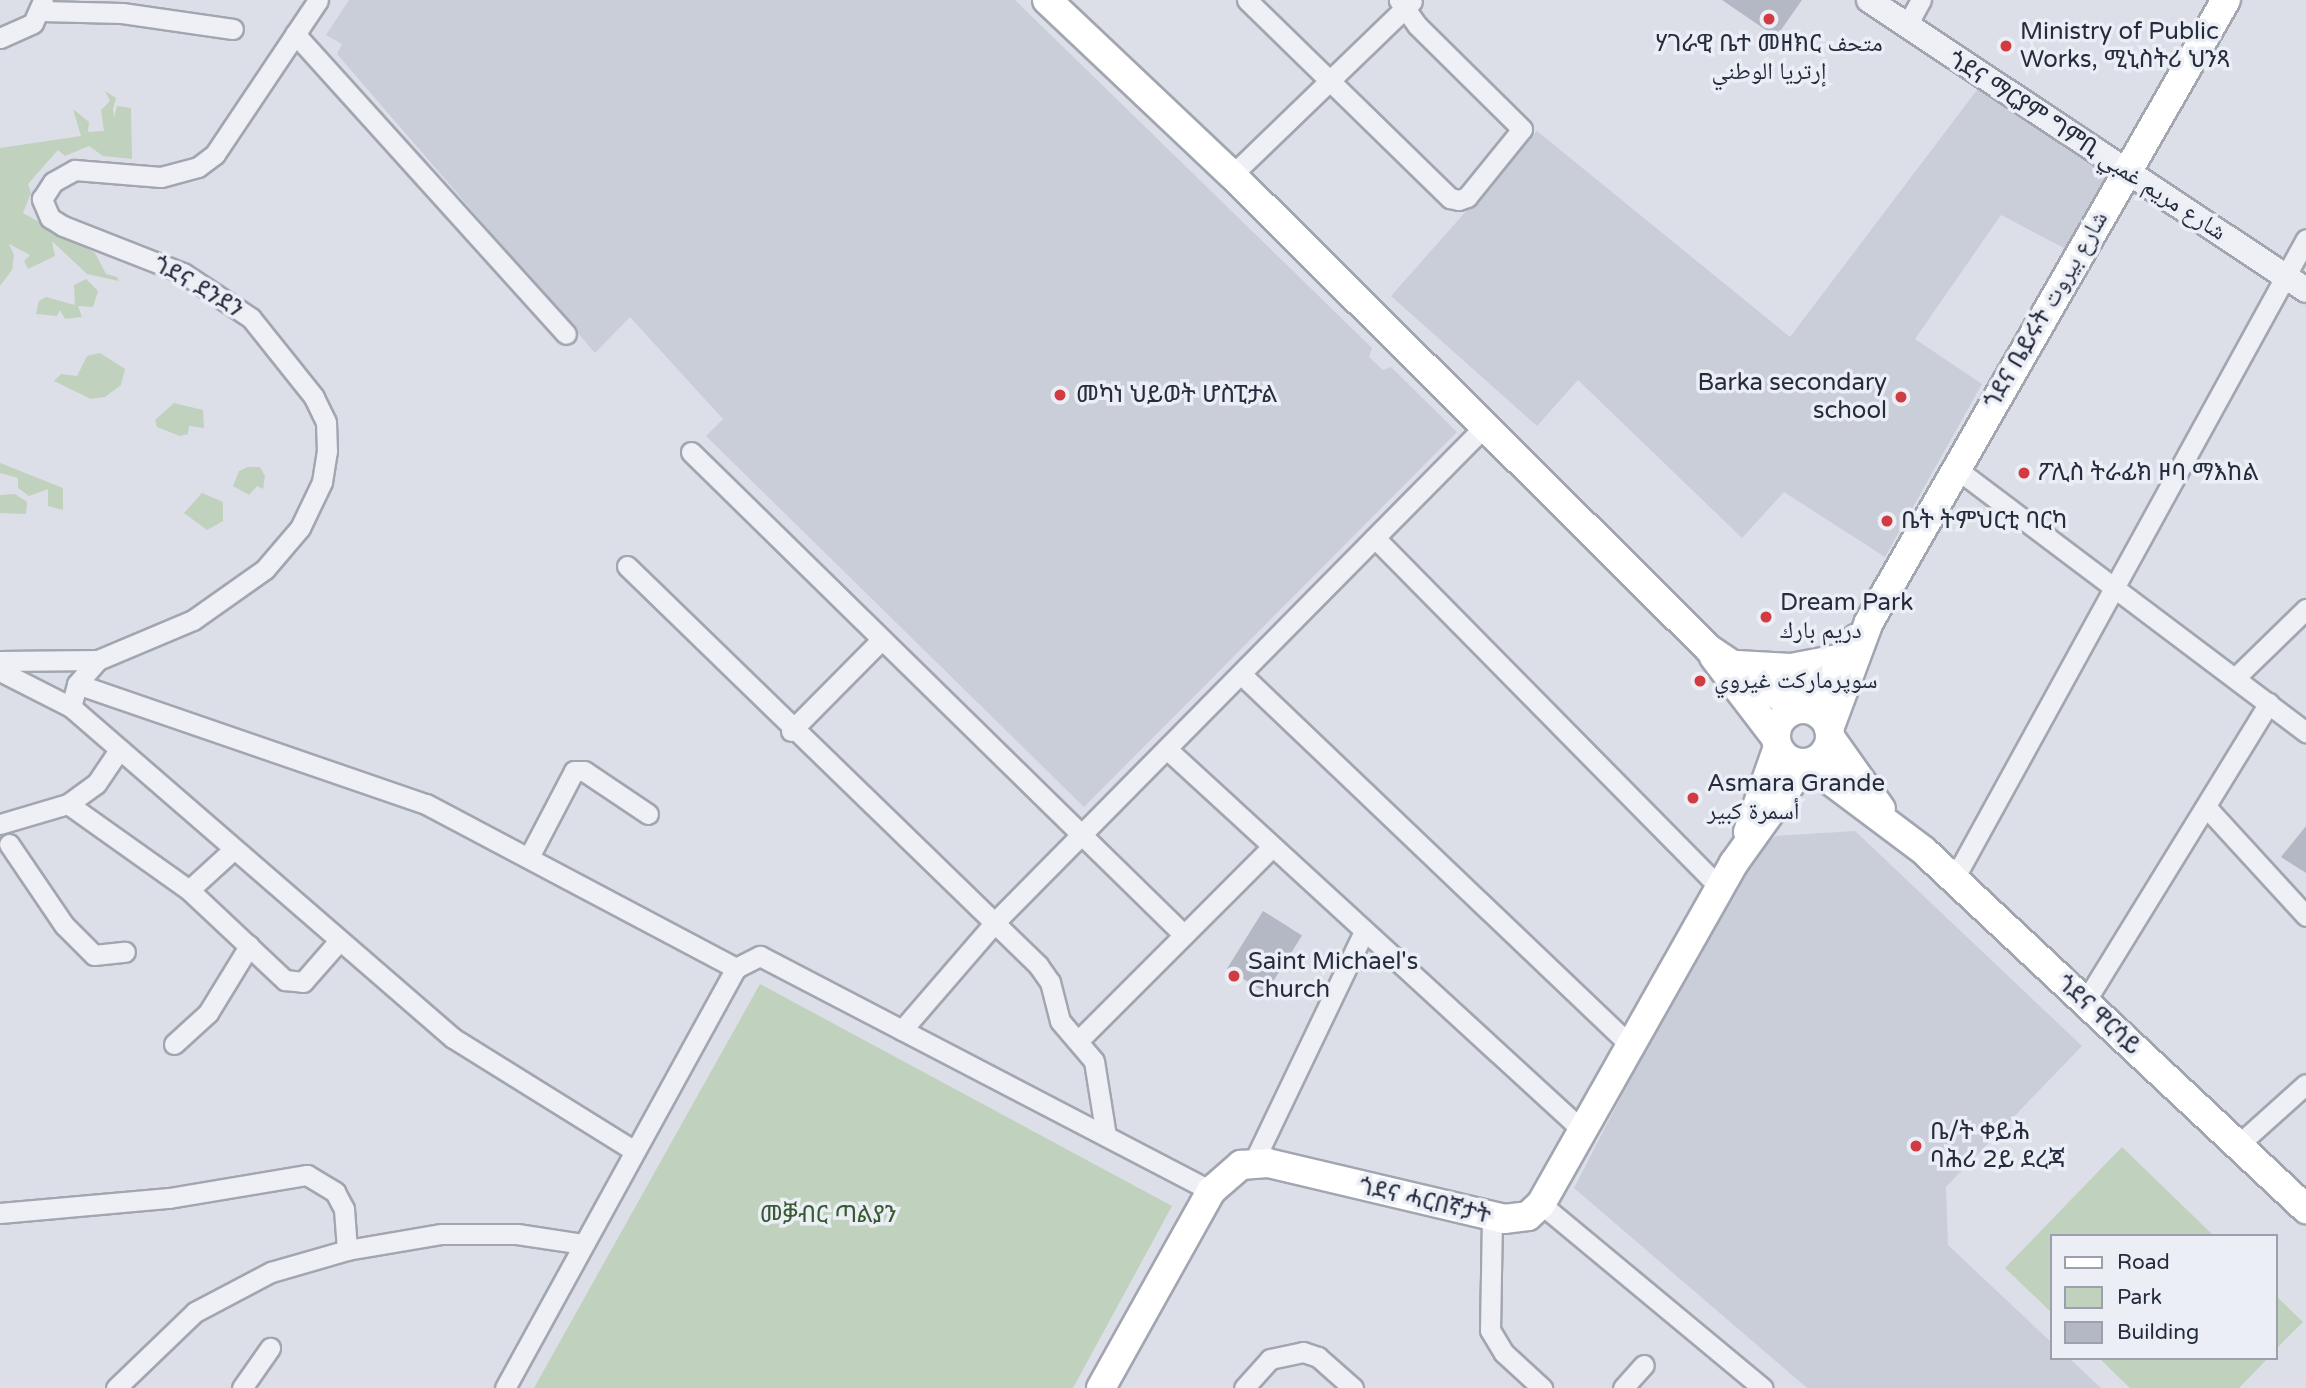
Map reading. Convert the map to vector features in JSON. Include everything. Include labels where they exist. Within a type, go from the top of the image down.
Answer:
[{"type":"main road","points":[[1047,0],[1232,175],[1483,428],[1709,649],[1777,742],[1784,756],[1806,763]]},
{"type":"main road","name":"ጎደና ቤይሩት شارع بيروت","points":[[1869,622],[1954,467],[2226,0]]},
{"type":"main road","points":[[1746,842],[1777,742],[1779,723],[1799,709],[1869,622]]},
{"type":"main road","points":[[1541,1204],[1746,842],[1806,763],[1823,754],[1869,622]]},
{"type":"main road","points":[[1709,649],[1799,709],[1821,716],[1830,733]]},
{"type":"main road","points":[[1735,665],[1791,668],[1838,659]]},
{"type":"main road","name":"ጎደና ዋርሳይ","points":[[1830,733],[1891,822]]},
{"type":"main road","name":"ጎደና ዋርሳይ","points":[[1806,763],[1891,822],[2306,1209]]},
{"type":"main road","points":[[1101,1388],[1211,1191],[1223,1177],[1254,1161]]},
{"type":"main road","name":"ጎደና ሓርበኛታት","points":[[1254,1161],[1492,1217],[1528,1216],[1541,1204]]},
{"type":"street","name":"ጎደና ደንደን","points":[[71,707],[77,684],[98,660],[193,621],[265,569],[299,528],[322,482],[326,422],[290,363],[251,317],[183,273],[63,226],[50,218],[42,199],[53,182],[75,170],[161,177],[198,167],[215,154],[318,0]]},
{"type":"street","points":[[1232,175],[1330,84],[1406,3],[1522,129],[1467,197],[1450,198],[1330,84],[1247,0]]},
{"type":"street","name":"ጎደና ማርያም ግምቢ شارع مريم غمبي","points":[[1869,0],[2296,284]]},
{"type":"street","points":[[1907,25],[1921,0]]},
{"type":"street","points":[[0,38],[23,31],[42,6],[121,6],[233,29]]},
{"type":"street","points":[[295,34],[566,334]]},
{"type":"street","points":[[1954,879],[2117,586],[2296,284],[2306,239]]},
{"type":"street","points":[[902,1030],[997,920],[1169,751],[1483,428]]},
{"type":"street","points":[[691,452],[1082,839],[1184,935]]},
{"type":"street","points":[[1954,467],[2117,586],[2306,732]]},
{"type":"street","points":[[1376,539],[1720,887]]},
{"type":"street","points":[[626,566],[792,731],[997,920],[1050,982],[1060,1021],[1080,1039],[1094,1061],[1106,1136]]},
{"type":"street","points":[[2236,677],[2306,609]]},
{"type":"street","points":[[792,731],[881,640]]},
{"type":"street","points":[[0,661],[98,660]]},
{"type":"street","points":[[0,671],[71,707],[338,942],[453,1038],[633,1150]]},
{"type":"street","points":[[1242,675],[1630,1045]]},
{"type":"street","points":[[77,684],[426,804],[736,968]]},
{"type":"street","points":[[2085,1002],[2208,808],[2269,703]]},
{"type":"street","points":[[0,824],[68,804],[96,784],[118,751]]},
{"type":"street","points":[[1169,751],[1363,933],[1582,1130]]},
{"type":"street","points":[[529,857],[574,771],[584,771],[648,814]]},
{"type":"street","points":[[68,804],[189,890],[285,980],[303,982],[338,942]]},
{"type":"street","points":[[2208,808],[2306,916]]},
{"type":"street","points":[[26,818],[4,839],[64,925],[94,955],[125,952]]},
{"type":"street","points":[[1080,1039],[1271,848]]},
{"type":"street","points":[[189,890],[233,849]]},
{"type":"street","points":[[1254,1161],[1363,933]]},
{"type":"street","points":[[174,1044],[213,1006],[249,946]]},
{"type":"street","points":[[505,1388],[633,1150],[736,968],[760,956],[1211,1191]]},
{"type":"street","points":[[2238,1145],[2306,1084]]},
{"type":"street","points":[[0,1213],[169,1198],[307,1175],[335,1192],[344,1209],[348,1250]]},
{"type":"street","points":[[1541,1204],[1763,1388]]},
{"type":"street","points":[[1492,1217],[1490,1330],[1504,1353],[1542,1388]]},
{"type":"street","points":[[116,1388],[162,1339],[230,1290],[348,1250],[442,1234],[517,1234],[582,1244]]},
{"type":"street","points":[[242,1388],[270,1348]]},
{"type":"street","points":[[1244,1388],[1270,1360],[1304,1352],[1318,1357],[1353,1388]]},
{"type":"street","points":[[1623,1388],[1644,1365]]},
{"type":"shaded area","name":"መካነ ህይወት ሆስፒታል","points":[[349,0],[1015,0],[1372,348],[1369,357],[1383,370],[1391,367],[1457,432],[1084,807],[706,436],[723,419],[630,317],[595,353],[337,54],[342,44],[326,35]]},
{"type":"shaded area","points":[[1983,82],[2111,170],[2068,250],[2001,215],[1915,339],[1982,384],[1885,557],[1784,492],[1742,538],[1578,380],[1537,426],[1391,296],[1537,131],[1790,337]]},
{"type":"shaded area","points":[[1855,831],[2082,1046],[1946,1187],[1948,1245],[2050,1341],[2050,1360],[2071,1360],[2101,1388],[1807,1388],[1574,1188],[1741,864],[1776,836]]},
{"type":"green space","points":[[105,91],[116,98],[114,118],[117,106],[131,108],[132,159],[103,156],[89,146],[65,156],[58,150],[28,184],[31,193],[23,213],[95,253],[106,274],[117,277],[119,281],[87,274],[52,241],[55,256],[28,269],[24,261],[30,255],[9,244],[14,255],[12,270],[0,286],[0,148],[81,136],[73,109],[89,122],[88,132],[104,131],[101,110],[110,101]]},
{"type":"green space","points":[[86,279],[98,291],[93,307],[78,306],[82,317],[65,319],[60,310],[57,316],[36,314],[39,301],[46,297],[75,305],[74,285]]},
{"type":"green space","points":[[100,353],[125,369],[121,385],[105,397],[91,399],[54,381],[61,374],[77,376],[87,356]]},
{"type":"green space","points":[[174,403],[203,410],[204,428],[189,426],[188,434],[180,436],[157,427],[155,420]]},
{"type":"green space","points":[[0,463],[63,488],[63,510],[48,506],[48,489],[29,496],[18,488],[18,478],[0,473]]},
{"type":"green space","points":[[248,467],[260,467],[265,476],[263,489],[257,486],[249,495],[233,486],[239,471]]},
{"type":"green space","points":[[202,493],[223,502],[223,521],[207,530],[184,513]]},
{"type":"green space","points":[[15,494],[27,502],[26,514],[0,513],[0,495]]},
{"type":"green space","name":"መቓብር ጣልያን","points":[[760,984],[1172,1206],[1073,1388],[534,1388]]},
{"type":"green space","points":[[2122,1147],[2212,1234],[2050,1234],[2050,1311],[2005,1268]]},
{"type":"green space","points":[[2278,1298],[2303,1322],[2278,1347]]},
{"type":"green space","points":[[2101,1360],[2266,1360],[2239,1388],[2130,1388]]},
{"type":"building","name":"ሃገራዊ ቤተ መዘክር متحف إرتريا الوطني","points":[[1722,0],[1802,0],[1776,37]]},
{"type":"building","points":[[2306,826],[2306,873],[2281,857]]},
{"type":"building","points":[[1263,911],[1302,935],[1266,993],[1227,969]]},
{"type":"place","name":"ሃገራዊ ቤተ መዘክር متحف إرتريا الوطني","points":[[1769,19]]},
{"type":"place","name":"Ministry of Public Works, ሚኒስትሪ ህንጻ","points":[[2006,46]]},
{"type":"place","name":"መካነ ህይወት ሆስፒታል","points":[[1060,395]]},
{"type":"place","name":"Barka secondary school","points":[[1901,397]]},
{"type":"place","name":"ፖሊስ ትራፊክ ዞባ ማእከል","points":[[2024,473]]},
{"type":"place","name":"ቤት ትምህርቲ ባርካ","points":[[1887,521]]},
{"type":"place","name":"Dream Park دريم بارك","points":[[1766,617]]},
{"type":"place","name":"سوپرمارکت غيروي","points":[[1700,681]]},
{"type":"place","name":"Asmara Grande أسمرة كبير","points":[[1693,798]]},
{"type":"place","name":"Saint Michael's Church","points":[[1234,976]]},
{"type":"place","name":"ቤ/ት ቀይሕ ባሕሪ 2ይ ደረጃ","points":[[1916,1146]]}]
